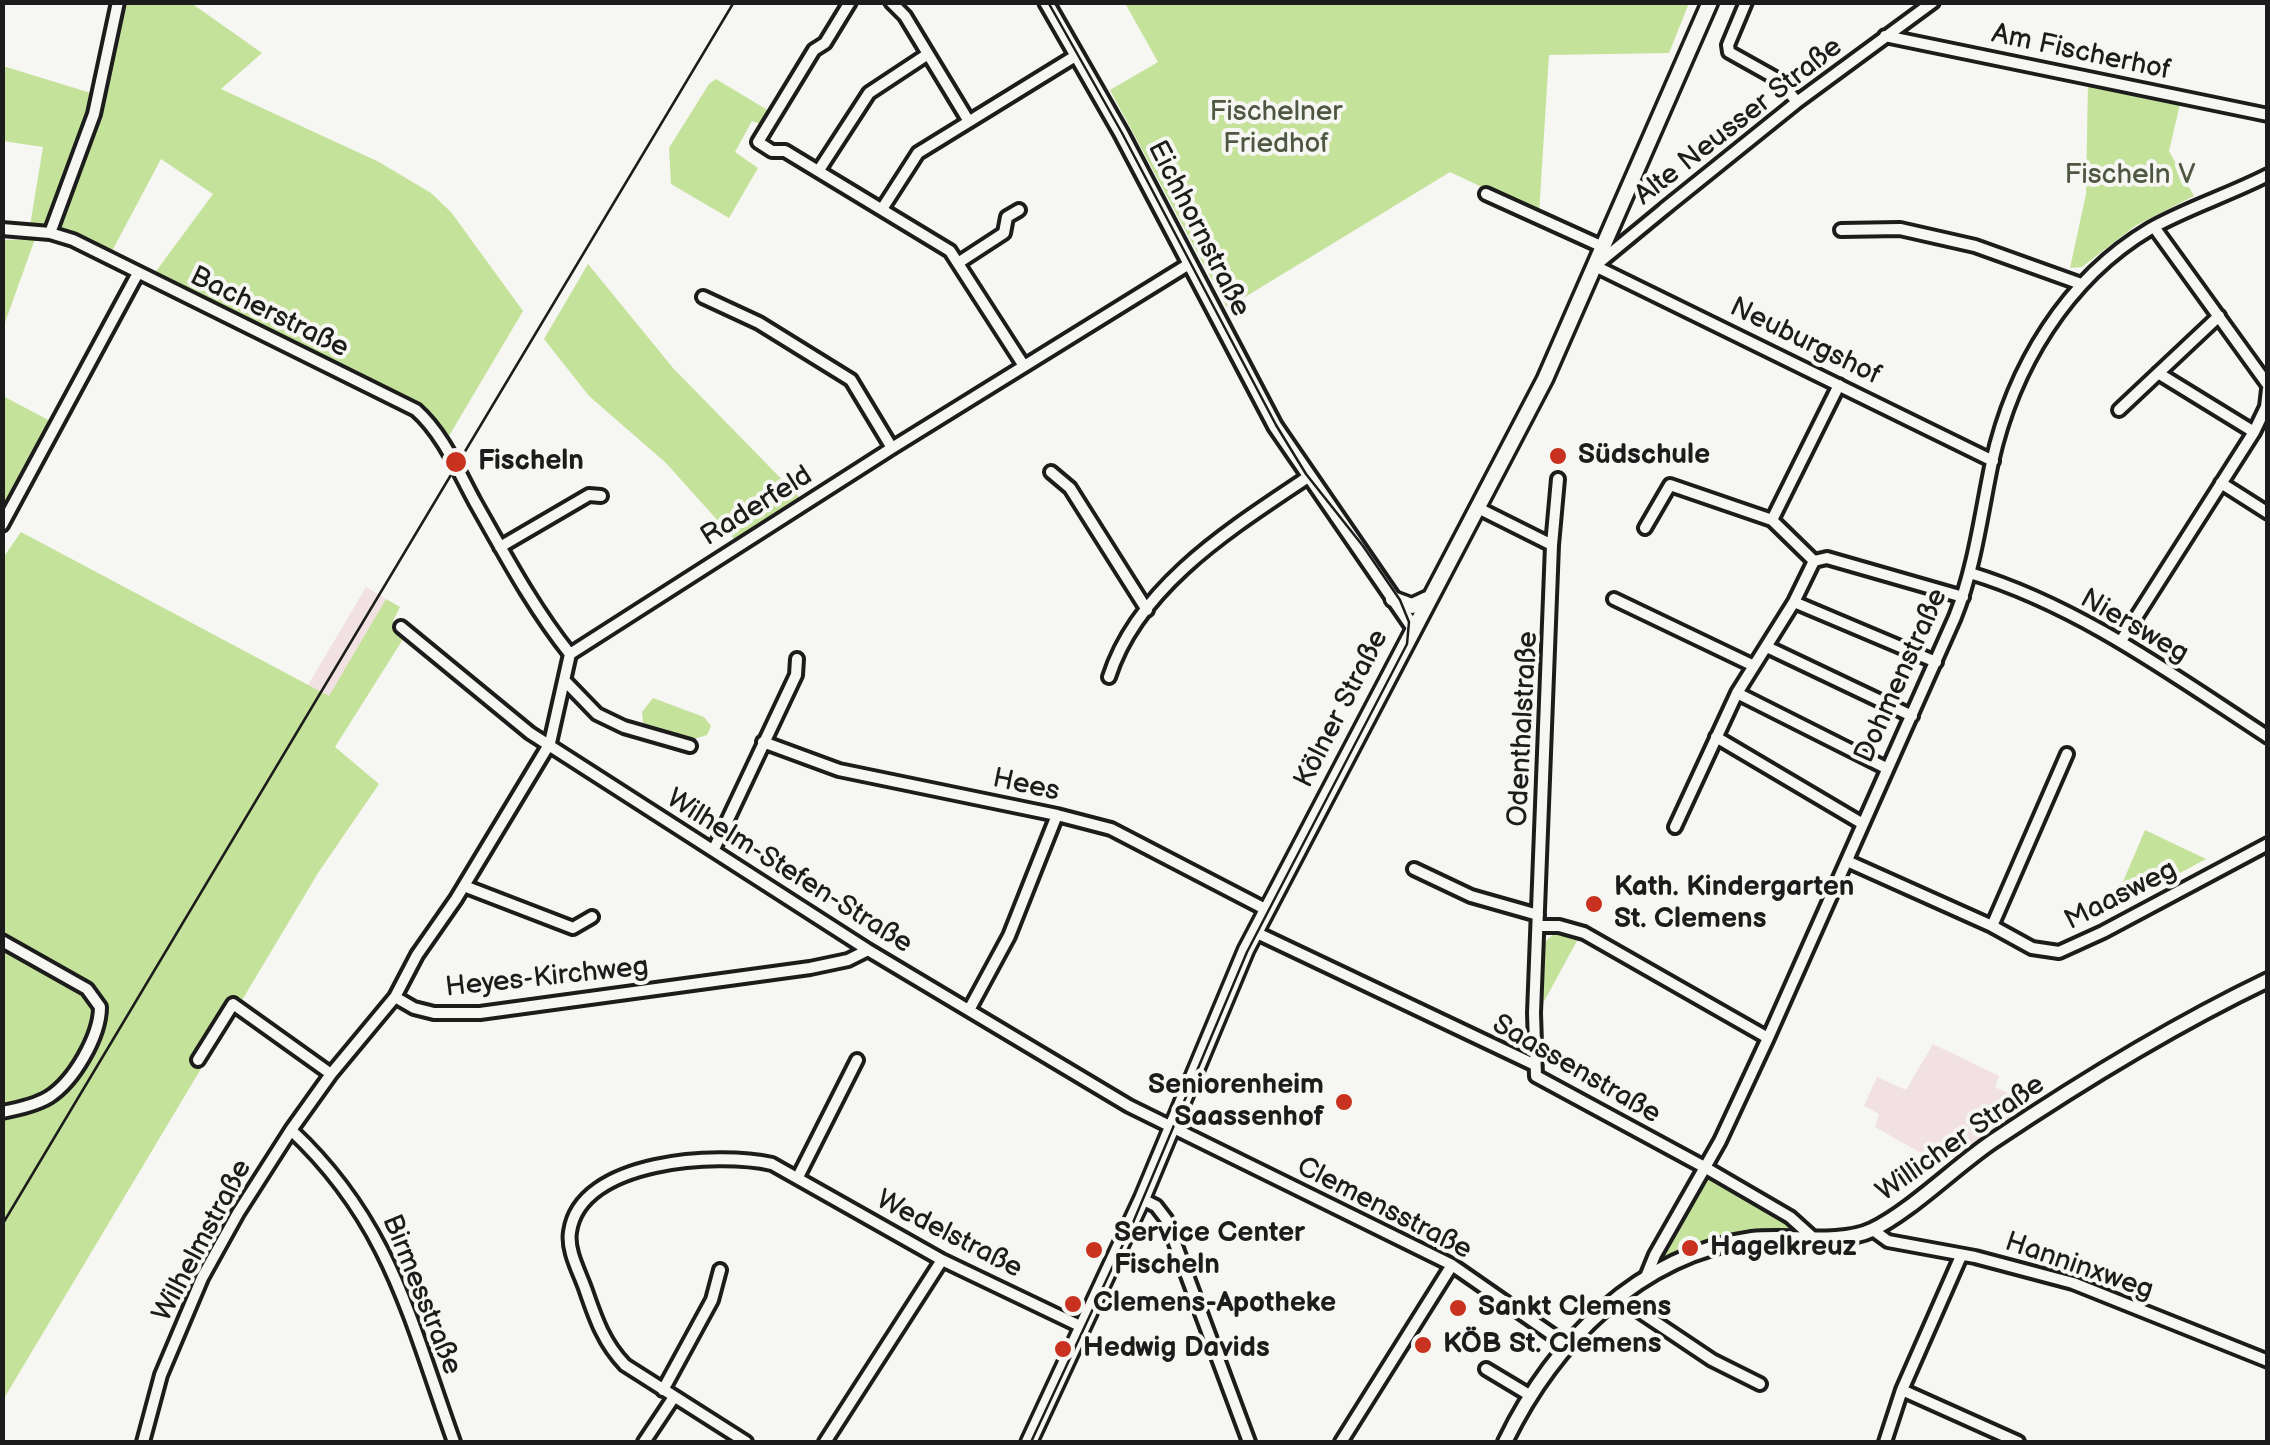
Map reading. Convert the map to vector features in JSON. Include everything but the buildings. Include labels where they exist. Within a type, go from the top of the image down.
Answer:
[{"type":"main road","name":"Kölner Straße","points":[[1028,1442],[1142,1199],[1266,910],[1545,379],[1710,2]]},
{"type":"main road","points":[[1393,599],[1412,606],[1428,599]]},
{"type":"street","points":[[50,233],[101,91],[118,2]]},
{"type":"street","points":[[850,2],[825,43],[814,50],[758,142],[772,151],[785,151],[819,170],[950,251],[1024,366]]},
{"type":"street","points":[[891,2],[904,16],[968,120]]},
{"type":"street","name":"Eichhornstraße","points":[[1046,2],[1263,407],[1413,627]]},
{"type":"street","points":[[1746,2],[1728,52],[1780,80],[1797,102]]},
{"type":"street","name":"Alte Neusser Straße","points":[[1595,266],[1797,102],[1933,2]]},
{"type":"street","name":"Am Fischerhof","points":[[1885,36],[2268,115]]},
{"type":"street","points":[[819,170],[870,93],[928,54]]},
{"type":"street","points":[[882,209],[918,153],[1077,55]]},
{"type":"street","name":"Dohmenstraße","points":[[1646,1277],[1706,1168],[1768,1038],[1963,597],[1992,462],[2022,371],[2081,284],[2130,241],[2154,226],[2268,175]]},
{"type":"street","points":[[1486,194],[1603,247]]},
{"type":"street","points":[[958,263],[1004,234],[1007,218],[1019,210]]},
{"type":"street","points":[[2121,641],[2254,432],[2266,407],[2268,387],[2154,226]]},
{"type":"street","points":[[1842,230],[1900,229],[1975,246],[2081,284]]},
{"type":"street","name":"Bacherstraße","points":[[2,230],[50,233],[73,240],[407,404],[430,425],[500,546]]},
{"type":"street","name":"Raderfeld","points":[[570,654],[1189,264]]},
{"type":"street","name":"Neuburgshof","points":[[1595,266],[1992,462]]},
{"type":"street","points":[[2,526],[138,273]]},
{"type":"street","points":[[704,297],[759,323],[851,380],[892,448]]},
{"type":"street","points":[[2119,410],[2219,316]]},
{"type":"street","points":[[2158,373],[2254,432]]},
{"type":"street","points":[[1772,520],[1840,385]]},
{"type":"street","points":[[1052,472],[1070,488],[1146,610]]},
{"type":"street","points":[[1110,677],[1118,652],[1146,610],[1208,547],[1308,477]]},
{"type":"street","name":"Odenthalstraße","points":[[1533,1064],[1552,545],[1558,478]]},
{"type":"street","points":[[2221,483],[2268,513]]},
{"type":"street","points":[[1645,528],[1670,485],[1772,520],[1814,561]]},
{"type":"street","points":[[198,1060],[234,1004],[330,1074],[395,998],[417,955],[464,886],[550,743],[566,682],[570,654],[500,546],[589,496],[601,496]]},
{"type":"street","points":[[1478,508],[1552,545]]},
{"type":"street","points":[[1814,561],[1827,558],[1963,597]]},
{"type":"street","points":[[1674,827],[1737,693],[1768,647],[1814,561]]},
{"type":"street","name":"Niersweg","points":[[1970,573],[2021,591],[2121,641],[2268,737]]},
{"type":"street","points":[[1614,599],[1754,666]]},
{"type":"street","points":[[1794,602],[1936,662]]},
{"type":"street","name":"Wilhelm-Stefen-Straße","points":[[401,626],[530,733],[658,817],[868,950],[1171,1128]]},
{"type":"street","points":[[1768,647],[1912,716]]},
{"type":"street","points":[[714,849],[796,675],[796,659]]},
{"type":"street","points":[[566,682],[597,714],[624,727],[690,746]]},
{"type":"street","points":[[1737,693],[1886,768]]},
{"type":"street","points":[[1716,737],[1862,824]]},
{"type":"street","name":"Hees","points":[[763,742],[824,766],[867,777],[1057,815],[1111,830],[1266,910]]},
{"type":"street","points":[[1992,926],[2067,754]]},
{"type":"street","points":[[969,1010],[1010,936],[1057,815]]},
{"type":"street","name":"Maasweg","points":[[1847,861],[2032,948],[2059,952],[2268,844]]},
{"type":"street","points":[[1414,869],[1470,896],[1584,934],[1768,1038]]},
{"type":"street","points":[[464,886],[573,928],[592,918]]},
{"type":"street","name":"Saassenstraße","points":[[1256,932],[1533,1064],[1536,1076],[1706,1168],[1790,1217],[1811,1236]]},
{"type":"street","points":[[2,941],[87,989],[96,997],[100,1018],[78,1064],[60,1088],[36,1103],[2,1112]]},
{"type":"street","name":"Heyes-Kirchweg","points":[[395,998],[434,1013],[488,1012],[810,968],[848,960],[868,950]]},
{"type":"street","name":"Willicher Straße","points":[[1505,1442],[1567,1345],[1618,1297],[1646,1277],[1735,1242],[1848,1236],[1874,1230],[2008,1131],[2166,1033],[2268,980]]},
{"type":"street","points":[[798,1177],[857,1060]]},
{"type":"street","name":"Wilhelmstraße","points":[[143,1442],[155,1394],[182,1321],[238,1213],[330,1074]]},
{"type":"street","name":"Clemensstraße","points":[[1171,1128],[1452,1266],[1567,1345]]},
{"type":"street","name":"Birmesstraße","points":[[291,1130],[325,1162],[352,1196],[383,1248],[454,1442]]},
{"type":"street","name":"Wedelstraße","points":[[746,1442],[625,1365],[609,1348],[571,1248],[570,1230],[579,1208],[598,1189],[683,1160],[750,1159],[772,1164],[942,1260],[1082,1327]]},
{"type":"street","points":[[1142,1199],[1156,1206],[1166,1219],[1249,1442]]},
{"type":"street","name":"Hanninxweg","points":[[1874,1230],[1888,1241],[1976,1257],[2072,1284],[2268,1362]]},
{"type":"street","points":[[1885,1442],[1902,1390],[1960,1256]]},
{"type":"street","points":[[825,1442],[942,1260]]},
{"type":"street","points":[[1341,1442],[1452,1266]]},
{"type":"street","points":[[663,1390],[712,1300],[720,1270]]},
{"type":"street","points":[[1618,1297],[1712,1360],[1760,1384]]},
{"type":"street","points":[[1486,1369],[1531,1396]]},
{"type":"street","points":[[1902,1390],[2018,1442]]},
{"type":"street","points":[[644,1442],[674,1397]]},
{"type":"shaded area","points":[[366,587],[386,599],[329,697],[307,687]]},
{"type":"shaded area","points":[[1933,1044],[1999,1076],[1995,1087],[2016,1097],[2028,1114],[1956,1162],[1948,1151],[1935,1161],[1875,1127],[1879,1114],[1864,1106],[1877,1077],[1906,1090]]},
{"type":"green space","points":[[127,3],[191,3],[262,53],[221,89],[379,162],[431,193],[451,212],[523,311],[446,441],[429,418],[154,274],[213,194],[161,159],[112,251],[58,228],[102,108]]},
{"type":"green space","name":"Fischelner Friedhof","points":[[1125,3],[1689,3],[1669,53],[1549,55],[1539,214],[1450,172],[1227,308],[1110,90],[1158,62]]},
{"type":"green space","points":[[3,66],[94,94],[48,226],[30,226],[43,147],[3,141]]},
{"type":"green space","points":[[716,79],[769,111],[760,124],[752,121],[735,152],[758,168],[729,218],[671,184],[669,148]]},
{"type":"green space","name":"Fischeln V","points":[[2088,81],[2181,100],[2169,151],[2194,196],[2135,226],[2082,267],[2070,268],[2086,194]]},
{"type":"green space","points":[[35,239],[3,328],[3,240]]},
{"type":"green space","points":[[588,264],[673,368],[801,499],[737,542],[666,463],[589,396],[544,339]]},
{"type":"green space","points":[[3,396],[52,422],[3,518]]},
{"type":"green space","points":[[21,532],[329,696],[386,599],[400,607],[393,621],[405,636],[335,747],[379,784],[318,873],[3,1400],[3,558]]},
{"type":"green space","points":[[653,698],[704,717],[711,726],[707,735],[694,739],[643,723],[642,712]]},
{"type":"green space","points":[[2145,830],[2206,859],[2111,910]]},
{"type":"green space","points":[[1557,933],[1578,939],[1541,1007],[1537,1007],[1540,955],[1549,938]]},
{"type":"green space","points":[[1708,1175],[1790,1222],[1791,1227],[1665,1258],[1663,1252]]},
{"type":"tram line","points":[[2,1225],[734,2]]},
{"type":"tram line","points":[[1031,1442],[1132,1225],[1247,952],[1407,644],[1409,622],[1400,600],[1306,474],[1276,425],[1048,2]]},
{"type":"place","name":"Südschule","points":[[1558,456]]},
{"type":"place","name":"Fischeln","points":[[456,462]]},
{"type":"place","name":"Kath. Kindergarten St. Clemens","points":[[1594,904]]},
{"type":"place","name":"Seniorenheim Saassenhof","points":[[1344,1102]]},
{"type":"place","name":"Hagelkreuz","points":[[1690,1248]]},
{"type":"place","name":"Service Center Fischeln","points":[[1094,1250]]},
{"type":"place","name":"Clemens-Apotheke","points":[[1073,1304]]},
{"type":"place","name":"Sankt Clemens","points":[[1458,1308]]},
{"type":"place","name":"KÖB St. Clemens","points":[[1423,1345]]},
{"type":"place","name":"Hedwig Davids","points":[[1063,1349]]}]
